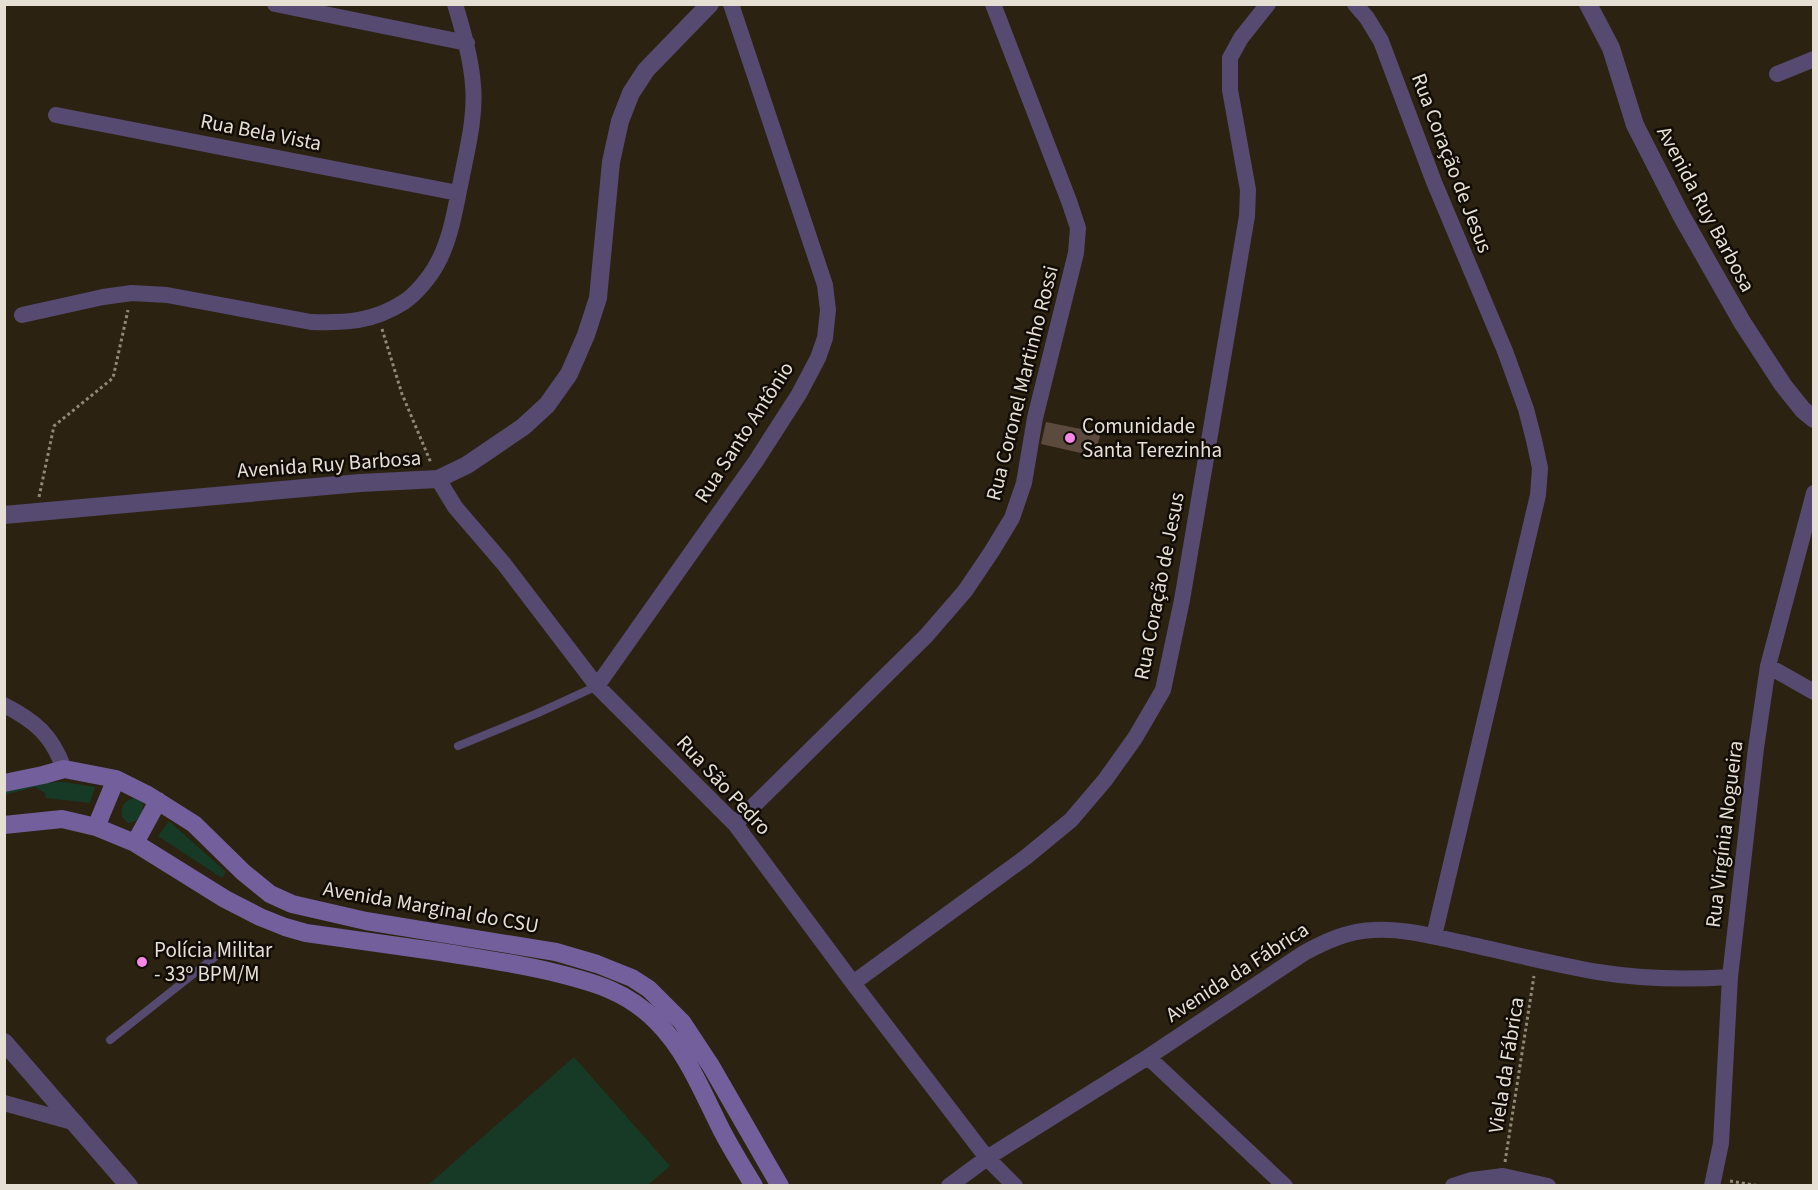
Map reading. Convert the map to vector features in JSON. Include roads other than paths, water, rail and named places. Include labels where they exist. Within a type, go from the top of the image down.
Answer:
[{"type":"main road","name":"Avenida Marginal do CSU","points":[[4,783],[64,768],[116,779],[158,801],[194,824],[243,872],[270,894],[292,904],[366,921],[556,952],[597,964],[632,978],[649,989],[682,1022],[711,1066],[780,1185]]},
{"type":"main road","points":[[96,827],[116,779]]},
{"type":"main road","points":[[135,843],[158,801]]},
{"type":"main road","name":"Avenida Marginal do CSU","points":[[4,825],[62,819],[96,827],[135,843],[260,917],[306,933],[513,962],[593,982],[628,998],[656,1021],[686,1060],[727,1141],[754,1185]]},
{"type":"street","points":[[274,4],[467,43]]},
{"type":"street","points":[[21,315],[132,293],[167,295],[311,322],[359,321],[378,316],[405,301],[436,266],[444,248],[452,224],[468,144],[473,86],[467,43],[455,4]]},
{"type":"street","name":"Avenida Ruy Barbosa","points":[[4,515],[360,483],[438,479],[467,465],[523,427],[547,405],[570,374],[598,298],[611,162],[623,111],[631,93],[646,70],[710,4]]},
{"type":"street","name":"Rua Santo Antônio","points":[[597,686],[756,461],[800,394],[825,338],[828,309],[825,285],[731,4]]},
{"type":"street","name":"Rua Coronel Martinho Rossi","points":[[735,824],[926,636],[965,591],[1012,518],[1024,483],[1035,418],[1076,253],[1078,228],[993,4]]},
{"type":"street","name":"Rua Coração de Jesus","points":[[853,983],[1026,857],[1071,819],[1105,780],[1135,738],[1163,690],[1182,600],[1247,216],[1248,190],[1230,90],[1230,58],[1241,38],[1268,4]]},
{"type":"street","name":"Rua Coração de Jesus","points":[[1355,4],[1381,41],[1430,173],[1505,351],[1526,409],[1540,468],[1535,506],[1434,936]]},
{"type":"street","name":"Avenida Ruy Barbosa","points":[[1588,4],[1611,48],[1635,125],[1682,215],[1742,322],[1783,386],[1803,410],[1814,418]]},
{"type":"street","points":[[1777,74],[1814,59]]},
{"type":"street","name":"Rua Bela Vista","points":[[56,115],[458,193]]},
{"type":"street","name":"Rua São Pedro","points":[[438,479],[455,507],[504,564],[597,686],[735,824],[987,1158],[1015,1185]]},
{"type":"street","name":"Rua Virgínia Nogueira","points":[[1713,1182],[1721,1143],[1730,977],[1756,748],[1768,666],[1814,493]]},
{"type":"street","points":[[1768,666],[1814,693]]},
{"type":"street","points":[[4,705],[25,716],[45,734],[57,750],[64,768]]},
{"type":"street","name":"Avenida da Fábrica","points":[[950,1185],[987,1158],[1148,1057],[1304,953],[1328,940],[1352,933],[1374,930],[1434,936],[1597,972],[1631,976],[1684,980],[1730,977]]},
{"type":"street","points":[[4,1042],[129,1185]]},
{"type":"street","points":[[1148,1057],[1285,1185]]},
{"type":"street","points":[[4,1102],[76,1123]]},
{"type":"street","points":[[1453,1185],[1503,1176],[1548,1185]]},
{"type":"lane","points":[[458,746],[597,686]]},
{"type":"lane","points":[[110,1040],[230,945]]},
{"type":"place","name":"Comunidade Santa Terezinha","points":[[1070,438]]},
{"type":"place","name":"Polícia Militar - 33º BPM/M","points":[[142,962]]}]
